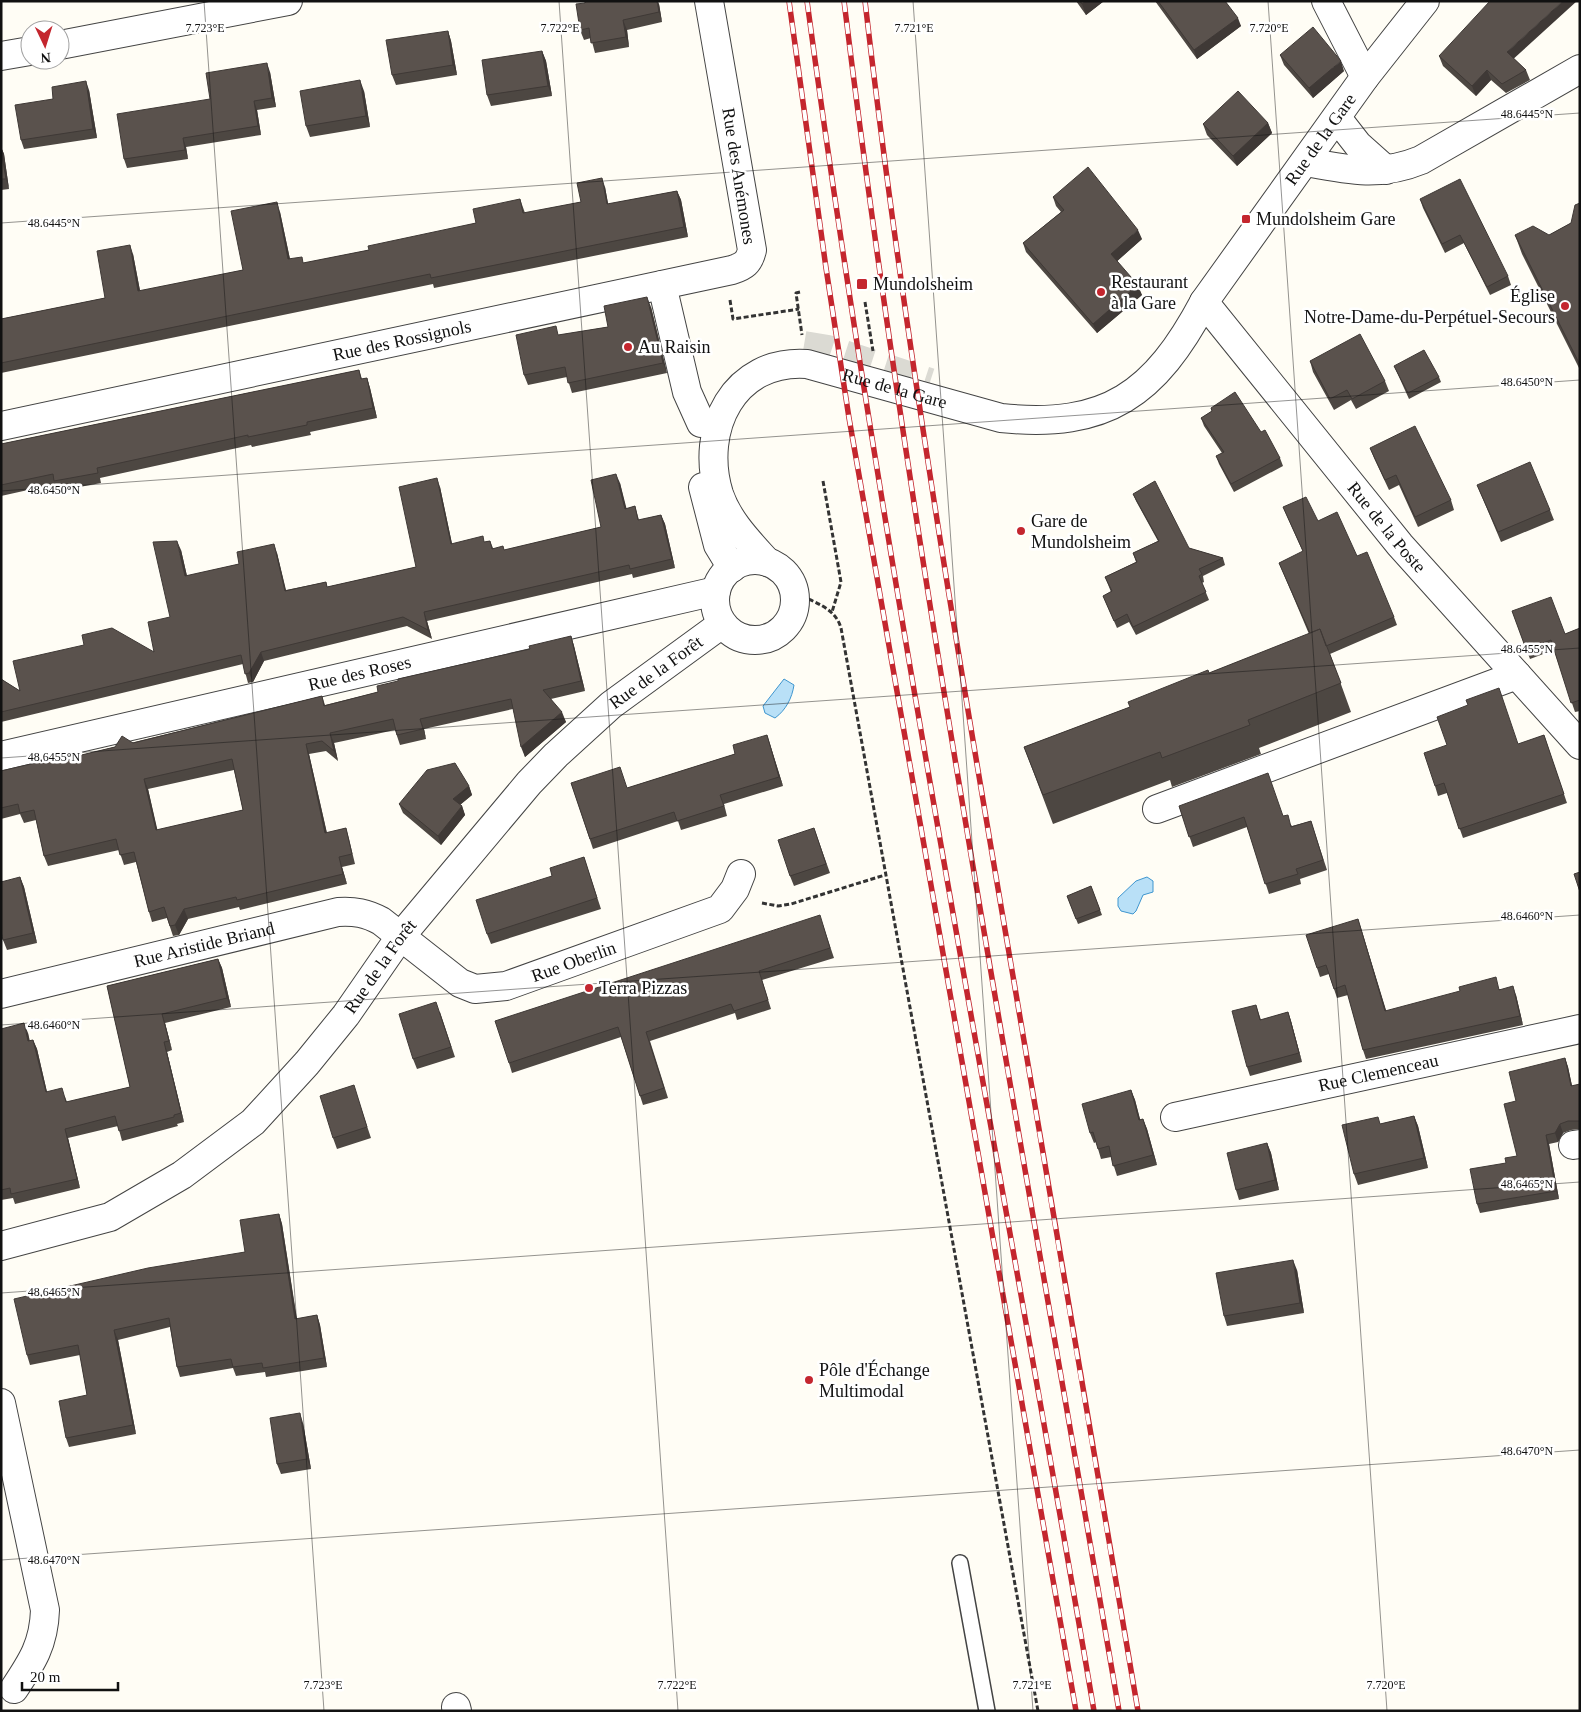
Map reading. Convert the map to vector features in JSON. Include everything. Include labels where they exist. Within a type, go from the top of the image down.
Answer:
[{"type":"street","points":[[70,43],[288,1]]},
{"type":"street","name":"Rue des Anémones","points":[[662,285],[725,272],[744,266],[750,259],[752,250],[709,1]]},
{"type":"street","points":[[1326,1],[1365,78]]},
{"type":"street","name":"Rue de la Gare","points":[[732,568],[718,545],[698,460],[698,440],[708,400],[730,373],[745,362],[764,354],[806,354],[938,392],[1022,405],[1071,402],[1092,397],[1131,376],[1204,302],[1365,78],[1425,1]]},
{"type":"street","points":[[1,56],[20,53]]},
{"type":"street","points":[[1306,162],[1362,172],[1403,168],[1421,160],[1580,68]]},
{"type":"street","points":[[1337,118],[1358,145],[1386,170]]},
{"type":"street","points":[[662,285],[687,392],[701,424]]},
{"type":"street","name":"Rue des Rossignols","points":[[1,426],[662,285]]},
{"type":"street","name":"Rue de la Poste","points":[[1204,302],[1400,545],[1580,745]]},
{"type":"street","name":"Rue de la Gare","points":[[767,562],[744,536],[727,511],[719,493],[714,454],[715,434],[721,415],[732,396],[746,381],[762,371],[806,354]]},
{"type":"street","points":[[755,560],[767,562],[786,574],[795,593],[795,607],[790,620],[782,631],[770,637],[757,640],[744,639],[732,633],[722,624],[715,602],[716,591],[720,582],[732,568],[743,562],[755,560]]},
{"type":"street","name":"Rue des Roses","points":[[1,756],[716,591]]},
{"type":"street","name":"Rue de la Forêt","points":[[1,1246],[110,1217],[182,1175],[245,1128],[280,1094],[307,1063],[346,1015],[400,937],[529,783],[556,754],[611,705],[722,624]]},
{"type":"street","points":[[1157,809],[1517,674]]},
{"type":"street","points":[[720,909],[735,889],[741,874]]},
{"type":"street","name":"Rue Oberlin","points":[[400,937],[460,983],[475,989],[488,989],[506,986],[720,909]]},
{"type":"street","name":"Rue Aristide Briand","points":[[1,994],[338,912],[367,913],[400,937]]},
{"type":"street","name":"Rue Clemenceau","points":[[1175,1117],[1580,1029]]},
{"type":"street","points":[[1,1403],[45,1610],[45,1628],[40,1648],[14,1689]]},
{"type":"lane","points":[[960,1563],[987,1711]]},
{"type":"path","points":[[725,272],[733,318],[799,309]]},
{"type":"path","points":[[800,292],[796,293],[806,354]]},
{"type":"path","points":[[865,302],[874,357]]},
{"type":"path","points":[[823,481],[841,582],[832,612]]},
{"type":"path","points":[[795,593],[832,612],[838,618],[841,628],[1038,1711]]},
{"type":"path","points":[[720,909],[746,904],[791,904],[885,875]]},
{"type":"water","points":[[784,679],[794,685],[793,690],[785,707],[775,718],[765,713],[763,706]]},
{"type":"water","points":[[1147,877],[1153,881],[1153,892],[1143,895],[1133,914],[1121,911],[1118,906],[1118,898],[1136,881]]},
{"type":"building","points":[[585,1],[657,1],[659,12],[623,20],[626,37],[591,43],[589,28],[580,30],[576,4],[585,3]]},
{"type":"building","points":[[1158,1],[1225,1],[1238,18],[1194,50]]},
{"type":"building","points":[[1490,1],[1563,1],[1507,52],[1526,70],[1502,84],[1487,70],[1472,86],[1439,56]]},
{"type":"building","points":[[1313,27],[1341,61],[1309,88],[1280,55]]},
{"type":"building","points":[[448,31],[453,65],[392,75],[386,40]]},
{"type":"building","points":[[542,51],[548,86],[487,95],[482,60]]},
{"type":"building","points":[[267,63],[272,98],[254,101],[258,126],[183,138],[185,150],[124,159],[117,114],[210,99],[206,73]]},
{"type":"building","points":[[360,80],[366,116],[306,126],[300,91]]},
{"type":"building","points":[[86,81],[93,129],[21,140],[15,105],[53,99],[52,87]]},
{"type":"building","points":[[1238,91],[1268,123],[1233,156],[1203,124]]},
{"type":"building","points":[[1,150],[6,179],[1,179]]},
{"type":"building","points":[[1088,167],[1138,230],[1111,254],[1138,285],[1093,324],[1023,243],[1064,210],[1053,197]]},
{"type":"building","points":[[602,178],[607,204],[677,191],[684,227],[431,278],[430,274],[1,363],[1,319],[105,298],[97,251],[130,245],[138,291],[243,270],[231,211],[277,202],[288,259],[302,257],[303,263],[369,250],[368,246],[476,223],[473,209],[520,199],[523,213],[581,202],[577,183]]},
{"type":"building","points":[[1460,179],[1508,276],[1487,287],[1460,235],[1442,244],[1420,199]]},
{"type":"building","name":"Église Notre-Dame-du-Perpétuel-Secours","points":[[1580,203],[1580,365],[1515,235],[1533,226],[1549,235],[1571,223],[1575,205]]},
{"type":"building","points":[[647,297],[663,363],[568,383],[565,367],[524,375],[516,335],[556,326],[558,335],[608,327],[604,306]]},
{"type":"building","points":[[1360,334],[1385,381],[1352,399],[1347,390],[1330,399],[1310,361]]},
{"type":"building","points":[[1424,350],[1439,377],[1408,393],[1394,366]]},
{"type":"building","points":[[359,370],[361,379],[367,378],[373,408],[307,422],[307,425],[248,437],[248,435],[97,468],[98,473],[54,481],[53,474],[1,485],[1,444]]},
{"type":"building","points":[[1235,392],[1261,432],[1265,430],[1280,458],[1231,484],[1216,456],[1224,452],[1201,418],[1212,411],[1211,408]]},
{"type":"building","points":[[1415,426],[1451,500],[1415,517],[1396,475],[1385,480],[1370,448]]},
{"type":"building","points":[[1530,462],[1550,510],[1498,532],[1477,485]]},
{"type":"building","points":[[616,474],[625,509],[635,506],[638,520],[661,515],[672,559],[630,569],[629,565],[424,612],[428,630],[403,617],[261,652],[249,673],[245,674],[241,655],[1,712],[1,679],[20,691],[13,661],[84,645],[82,635],[112,628],[154,652],[148,622],[170,617],[153,542],[177,541],[185,576],[239,564],[237,552],[274,544],[285,591],[326,582],[327,587],[416,567],[399,487],[437,478],[451,544],[483,536],[484,542],[490,541],[492,549],[503,546],[504,550],[601,527],[591,480]]},
{"type":"building","points":[[1155,481],[1189,548],[1223,558],[1199,569],[1202,574],[1199,576],[1206,592],[1133,627],[1127,614],[1114,621],[1103,596],[1112,591],[1105,577],[1137,562],[1133,553],[1159,541],[1133,494]]},
{"type":"building","points":[[1306,497],[1318,521],[1337,512],[1357,556],[1367,552],[1394,617],[1326,646],[1320,629],[1310,633],[1279,563],[1303,551],[1283,507]]},
{"type":"building","points":[[1551,597],[1565,634],[1580,628],[1580,700],[1571,703],[1551,640],[1526,649],[1512,611]]},
{"type":"building","points":[[1320,629],[1341,683],[1248,720],[1250,725],[1162,758],[1160,752],[1043,795],[1024,747],[1130,707],[1128,702],[1208,670],[1209,673]]},
{"type":"building","points":[[571,636],[581,681],[543,690],[562,712],[521,747],[511,699],[420,719],[423,729],[397,735],[393,719],[330,733],[334,751],[322,741],[306,744],[325,833],[346,828],[352,854],[339,857],[343,874],[237,900],[236,897],[184,909],[175,925],[170,926],[164,907],[149,912],[134,852],[120,855],[116,839],[44,856],[34,810],[20,813],[18,804],[1,808],[1,771],[52,759],[52,762],[115,747],[122,736],[133,743],[322,696],[324,706],[378,692],[377,686],[398,681],[398,679],[530,649],[529,646]],"holes":[[[232,759],[243,810],[156,830],[144,779]]]},
{"type":"building","points":[[1499,688],[1518,744],[1544,735],[1564,794],[1459,829],[1444,783],[1435,786],[1424,753],[1447,745],[1437,717],[1468,705],[1466,700]]},
{"type":"building","points":[[767,735],[779,777],[720,795],[724,806],[677,821],[674,812],[590,839],[571,783],[620,767],[627,788],[735,754],[733,745]]},
{"type":"building","points":[[455,763],[469,786],[453,799],[462,806],[438,836],[399,804],[427,770]]},
{"type":"building","points":[[1268,773],[1283,816],[1288,815],[1291,827],[1311,821],[1323,860],[1296,869],[1298,874],[1265,884],[1244,817],[1189,837],[1179,806]]},
{"type":"building","points":[[814,828],[826,864],[790,876],[778,840]]},
{"type":"building","points":[[584,857],[597,898],[487,934],[476,900],[552,876],[550,868]]},
{"type":"building","points":[[1580,872],[1580,892],[1574,874]]},
{"type":"building","points":[[20,877],[33,933],[3,940],[1,932],[1,882]]},
{"type":"building","points":[[1091,886],[1100,910],[1076,919],[1067,896]]},
{"type":"building","points":[[820,915],[830,948],[759,971],[768,1000],[734,1011],[731,1004],[646,1032],[664,1088],[640,1096],[618,1027],[509,1063],[495,1021]]},
{"type":"building","points":[[1358,919],[1385,1011],[1460,991],[1459,987],[1496,977],[1499,990],[1513,986],[1520,1016],[1363,1050],[1345,985],[1334,989],[1326,965],[1317,968],[1306,935]]},
{"type":"building","points":[[218,959],[227,998],[162,1014],[169,1041],[164,1042],[181,1113],[174,1115],[174,1117],[119,1131],[115,1116],[65,1129],[77,1179],[11,1194],[10,1188],[1,1190],[1,1029],[24,1023],[28,1041],[33,1040],[46,1092],[62,1088],[66,1102],[130,1087],[107,986]]},
{"type":"building","points":[[436,1002],[451,1047],[413,1059],[399,1014]]},
{"type":"building","points":[[1256,1005],[1260,1020],[1288,1012],[1299,1053],[1247,1067],[1232,1011]]},
{"type":"building","points":[[1565,1058],[1571,1086],[1580,1084],[1580,1121],[1568,1121],[1560,1124],[1555,1133],[1546,1135],[1556,1191],[1477,1204],[1470,1169],[1506,1163],[1505,1158],[1517,1156],[1504,1104],[1516,1101],[1509,1072]]},
{"type":"building","points":[[354,1085],[367,1127],[333,1138],[320,1096]]},
{"type":"building","points":[[1131,1090],[1139,1120],[1143,1119],[1153,1155],[1113,1166],[1109,1146],[1098,1149],[1093,1132],[1090,1133],[1082,1104]]},
{"type":"building","points":[[1414,1116],[1424,1158],[1354,1174],[1342,1125],[1378,1117],[1380,1124]]},
{"type":"building","points":[[1267,1143],[1275,1180],[1236,1190],[1227,1153]]},
{"type":"building","points":[[279,1214],[295,1319],[317,1315],[324,1358],[263,1368],[262,1363],[233,1367],[231,1359],[177,1367],[169,1318],[114,1330],[133,1425],[66,1438],[59,1401],[87,1395],[78,1345],[27,1355],[14,1299],[148,1268],[245,1252],[240,1220]]},
{"type":"building","points":[[1293,1260],[1300,1303],[1224,1316],[1216,1273]]},
{"type":"building","points":[[300,1413],[307,1459],[277,1464],[270,1418]]},
{"type":"tunnel","points":[[804,345],[828,349],[930,382]]},
{"type":"railway","points":[[789,1],[849,418],[1076,1711]]},
{"type":"railway","points":[[807,1],[837,216],[906,644],[1094,1711]]},
{"type":"railway","points":[[844,1],[872,216],[936,644],[971,858],[1119,1711]]},
{"type":"railway","points":[[865,1],[896,247],[952,615],[1138,1711]]},
{"type":"place","name":"Mundolsheim Gare","points":[[1246,219]]},
{"type":"place","name":"Mundolsheim","points":[[862,284]]},
{"type":"place","name":"Restaurant à la Gare","points":[[1101,292]]},
{"type":"place","name":"Église Notre-Dame-du-Perpétuel-Secours","points":[[1565,306]]},
{"type":"place","name":"Au Raisin","points":[[628,347]]},
{"type":"place","name":"Gare de Mundolsheim","points":[[1021,531]]},
{"type":"place","name":"Terra Pizzas","points":[[589,988]]},
{"type":"place","name":"Pôle d'Échange Multimodal","points":[[809,1380]]}]
